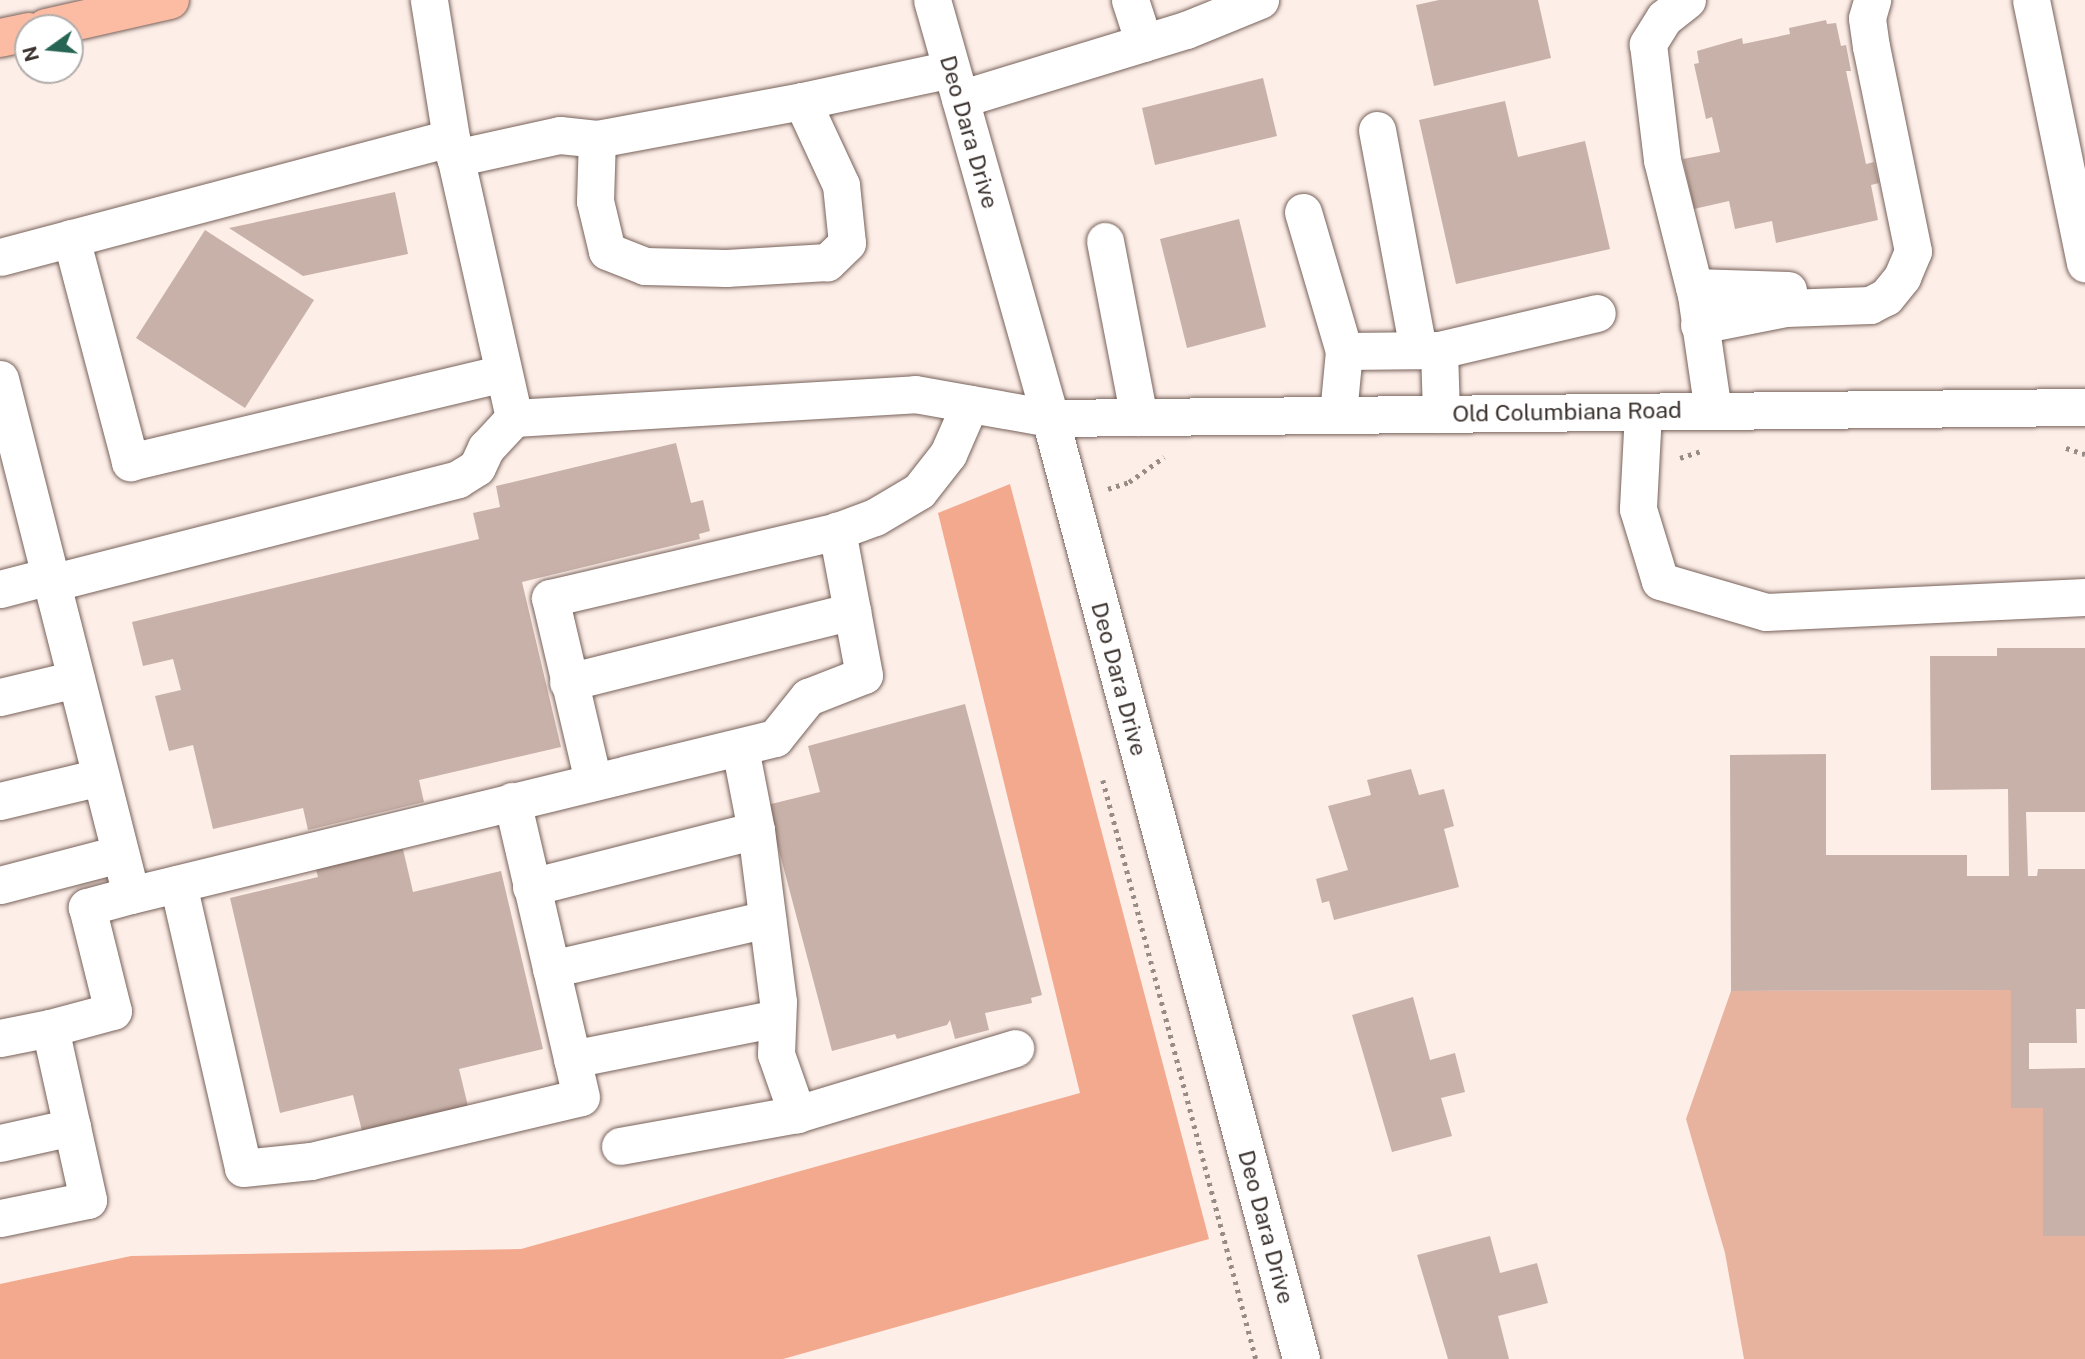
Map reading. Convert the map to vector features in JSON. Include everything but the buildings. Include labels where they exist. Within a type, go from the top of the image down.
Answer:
[{"type":"main road","points":[[84,19],[170,0]]},
{"type":"street","points":[[0,589],[458,480],[477,467],[486,448],[513,418],[453,148],[429,0]]},
{"type":"street","name":"Deo Dara Drive","points":[[932,0],[1050,418],[1301,1359]]},
{"type":"street","points":[[1130,0],[1144,43]]},
{"type":"street","points":[[0,257],[453,148],[559,135],[597,139],[802,101],[956,84],[1144,43],[1260,0]]},
{"type":"street","points":[[1687,0],[1664,18],[1648,44],[1662,160],[1694,287],[1713,411]]},
{"type":"street","points":[[1694,287],[1762,290],[1856,286],[1877,277],[1889,259],[1895,236],[1847,27],[1851,0]]},
{"type":"street","points":[[1699,325],[1786,308],[1870,306],[1886,297],[1902,277],[1913,251],[1871,47],[1867,18],[1872,0]]},
{"type":"street","points":[[2031,0],[2084,252]]},
{"type":"street","points":[[597,139],[595,201],[607,251],[645,266],[827,262],[847,243],[841,185],[802,101]]},
{"type":"street","points":[[1377,130],[1429,350],[1441,414]]},
{"type":"street","points":[[1303,212],[1344,351],[1338,415]]},
{"type":"street","points":[[71,238],[130,462],[503,373]]},
{"type":"street","points":[[1105,241],[1139,417]]},
{"type":"street","points":[[1344,351],[1429,350],[1597,313]]},
{"type":"street","points":[[0,379],[9,451],[50,579],[131,895]]},
{"type":"street","name":"Old Columbiana Road","points":[[513,418],[915,394],[1050,418],[2085,407]]},
{"type":"street","points":[[593,781],[550,598],[837,531],[875,517],[919,491],[948,454],[970,404]]},
{"type":"street","points":[[1643,412],[1639,509],[1660,581],[1766,612],[2085,597]]},
{"type":"street","points":[[0,1038],[113,1011],[88,907],[775,738],[808,697],[864,676],[837,531]]},
{"type":"street","points":[[568,682],[852,611]]},
{"type":"street","points":[[0,697],[76,679]]},
{"type":"street","points":[[740,748],[756,830],[767,919],[777,1018],[776,1054],[797,1114]]},
{"type":"street","points":[[0,801],[100,777]]},
{"type":"street","points":[[178,884],[243,1168],[312,1161],[581,1097],[512,801]]},
{"type":"street","points":[[531,887],[756,830]]},
{"type":"street","points":[[0,885],[119,854]]},
{"type":"street","points":[[551,970],[767,919]]},
{"type":"street","points":[[572,1059],[777,1018]]},
{"type":"street","points":[[0,1218],[88,1200],[50,1028]]},
{"type":"street","points":[[620,1146],[797,1114],[1015,1048]]},
{"type":"street","points":[[0,1143],[72,1128]]},
{"type":"path","points":[[2061,446],[2085,454]]},
{"type":"path","points":[[1641,453],[1682,458],[1705,449]]},
{"type":"path","points":[[1072,501],[1129,481],[1164,457],[1178,457]]},
{"type":"path","points":[[1100,768],[1256,1359]]},
{"type":"shaded area","points":[[1010,484],[1209,1239],[783,1359],[0,1359],[0,1284],[131,1256],[521,1249],[1080,1093],[938,513]]},
{"type":"shaded area","points":[[2011,990],[2011,1107],[2043,1108],[2043,1236],[2085,1236],[2085,1359],[1744,1359],[1725,1253],[1686,1119],[1731,991]]}]
